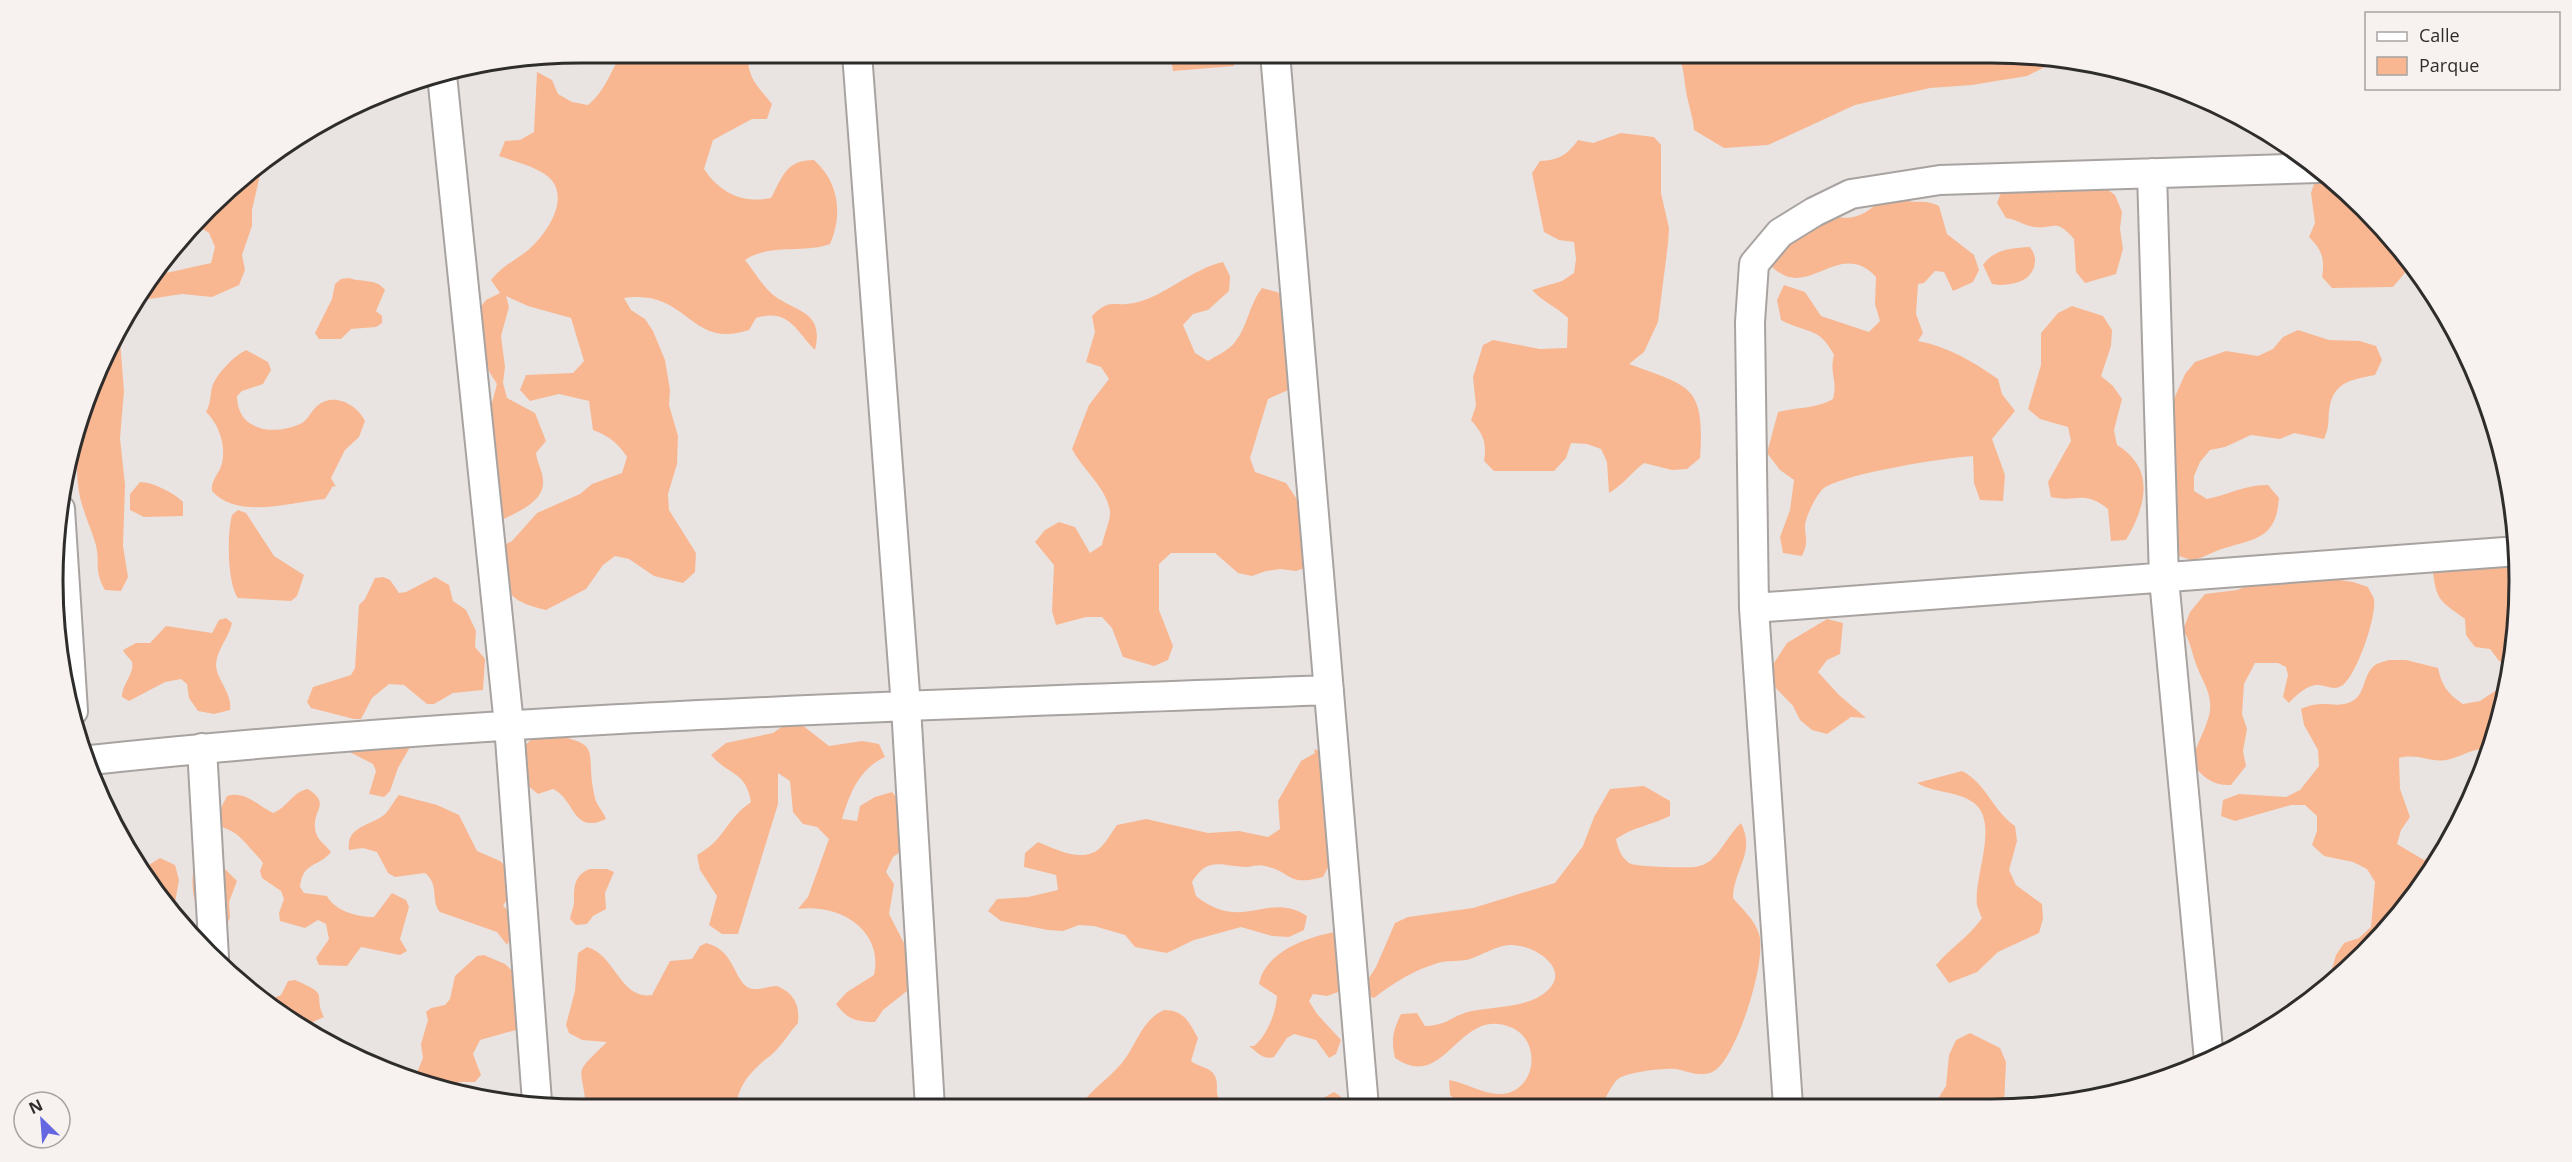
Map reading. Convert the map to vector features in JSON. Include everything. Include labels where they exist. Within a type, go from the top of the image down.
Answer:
[{"type":"street","points":[[858,63],[906,707],[929,1099]]},
{"type":"street","points":[[1276,63],[1363,1099]]},
{"type":"street","points":[[443,82],[509,725],[537,1097]]},
{"type":"street","points":[[1788,1099],[1754,608],[1750,322],[1754,264],[1780,233],[1814,212],[1851,194],[1940,180],[2304,169]]},
{"type":"street","points":[[2152,174],[2164,579],[2208,1051]]},
{"type":"street","points":[[1754,608],[2508,552]]},
{"type":"street","points":[[64,563],[70,666]]},
{"type":"street","points":[[94,760],[202,748],[509,725],[1329,690]]},
{"type":"street","points":[[202,748],[213,945]]},
{"type":"green space","points":[[617,63],[748,63],[751,74],[772,104],[767,119],[752,119],[713,140],[704,169],[717,184],[733,195],[761,199],[771,198],[782,176],[791,166],[814,160],[829,178],[836,199],[837,222],[830,244],[765,252],[745,260],[772,294],[808,315],[813,321],[817,337],[815,350],[784,318],[767,316],[756,318],[749,330],[729,334],[713,332],[662,302],[645,297],[624,298],[631,310],[645,319],[653,331],[665,360],[670,390],[669,405],[678,436],[677,464],[668,494],[669,510],[696,553],[695,572],[683,583],[654,576],[629,559],[615,556],[603,565],[586,589],[546,610],[513,597],[505,583],[498,548],[512,541],[537,513],[580,494],[592,484],[622,473],[627,457],[613,440],[593,430],[589,401],[559,394],[530,401],[520,390],[526,375],[573,373],[584,361],[571,318],[528,306],[506,296],[509,307],[501,336],[505,367],[503,383],[507,398],[535,413],[546,441],[536,453],[543,478],[539,495],[528,506],[500,521],[480,447],[497,384],[480,357],[477,312],[486,300],[500,293],[491,280],[504,267],[535,244],[550,224],[558,202],[557,191],[552,181],[543,173],[499,156],[505,141],[520,140],[534,132],[537,72],[552,80],[558,94],[572,102],[588,105],[604,87]]},
{"type":"green space","points":[[1172,63],[1234,63],[1234,66],[1173,71]]},
{"type":"green space","points":[[1681,63],[1991,63],[2047,66],[2027,76],[1972,85],[1930,88],[1855,105],[1768,145],[1724,148],[1694,130]]},
{"type":"green space","points":[[1621,133],[1654,137],[1661,145],[1661,193],[1669,228],[1658,322],[1644,352],[1629,364],[1667,378],[1690,392],[1700,416],[1700,458],[1687,469],[1672,470],[1644,463],[1609,493],[1607,462],[1601,449],[1587,444],[1571,443],[1566,458],[1554,471],[1494,471],[1484,461],[1483,439],[1471,420],[1476,406],[1473,377],[1483,345],[1493,340],[1540,349],[1567,348],[1568,318],[1532,290],[1562,281],[1574,273],[1576,259],[1574,242],[1559,240],[1544,232],[1532,173],[1540,161],[1562,156],[1578,140],[1593,143]]},
{"type":"green space","points":[[260,175],[252,210],[252,226],[242,255],[245,270],[239,285],[212,297],[182,294],[146,299],[165,273],[211,263],[215,247],[209,233],[202,229]]},
{"type":"green space","points":[[2316,178],[2380,239],[2406,271],[2393,287],[2332,288],[2322,277],[2322,255],[2309,237],[2315,223],[2311,193]]},
{"type":"green space","points":[[2104,187],[2115,195],[2122,212],[2120,229],[2123,249],[2116,274],[2085,283],[2076,272],[2074,239],[2067,232],[2058,226],[2034,227],[2006,218],[1997,203],[2002,190]]},
{"type":"green space","points":[[1903,199],[1911,202],[1929,202],[1939,206],[1947,234],[1974,255],[1979,270],[1973,282],[1953,291],[1944,272],[1935,271],[1924,283],[1918,284],[1916,314],[1923,333],[1918,341],[1960,356],[1998,379],[2002,394],[2015,411],[1992,439],[2005,475],[2003,501],[1980,500],[1974,483],[1973,456],[1917,463],[1868,473],[1830,485],[1821,491],[1806,521],[1806,543],[1802,556],[1783,553],[1780,537],[1790,510],[1794,480],[1780,470],[1767,453],[1778,412],[1827,402],[1833,399],[1835,387],[1832,367],[1834,355],[1828,346],[1823,339],[1812,332],[1781,320],[1777,300],[1784,285],[1805,292],[1821,316],[1869,332],[1880,321],[1875,304],[1876,277],[1862,266],[1848,264],[1834,266],[1808,276],[1795,278],[1781,274],[1767,261],[1827,212],[1834,216],[1848,218],[1862,214],[1880,200]]},
{"type":"green space","points":[[2030,247],[2035,259],[2034,268],[2025,279],[2013,284],[1992,284],[1983,265],[1987,260],[2004,250]]},
{"type":"green space","points":[[1223,262],[1230,276],[1229,291],[1208,310],[1193,314],[1183,325],[1195,353],[1208,361],[1235,342],[1262,288],[1277,292],[1290,300],[1295,387],[1268,399],[1250,458],[1255,472],[1286,483],[1311,520],[1310,566],[1296,571],[1280,569],[1266,571],[1252,576],[1238,573],[1215,553],[1171,553],[1159,564],[1159,610],[1173,646],[1168,660],[1154,666],[1123,657],[1112,628],[1102,617],[1086,617],[1056,625],[1052,611],[1054,565],[1035,542],[1045,530],[1059,522],[1075,527],[1090,553],[1102,545],[1109,520],[1110,513],[1105,496],[1072,449],[1089,405],[1109,379],[1101,367],[1086,362],[1095,332],[1092,316],[1107,305],[1146,300],[1200,270]]},
{"type":"green space","points":[[341,279],[373,282],[385,290],[376,311],[382,316],[382,323],[376,327],[351,329],[341,339],[319,339],[315,333],[332,299],[335,284]]},
{"type":"green space","points":[[2072,306],[2103,316],[2112,330],[2111,346],[2101,376],[2113,386],[2122,399],[2114,430],[2117,445],[2138,465],[2144,489],[2139,514],[2126,540],[2111,541],[2108,509],[2099,503],[2086,498],[2051,497],[2048,482],[2071,441],[2068,427],[2040,419],[2028,409],[2041,365],[2041,333],[2058,313]]},
{"type":"green space","points":[[2298,330],[2329,340],[2360,341],[2376,346],[2382,360],[2375,375],[2347,382],[2336,391],[2330,405],[2324,439],[2294,433],[2280,439],[2251,435],[2225,447],[2210,450],[2200,462],[2194,476],[2194,491],[2207,499],[2245,488],[2268,485],[2279,498],[2277,512],[2268,530],[2253,540],[2189,561],[2191,560],[2176,555],[2173,401],[2185,374],[2195,362],[2226,351],[2258,356],[2273,349],[2283,337]]},
{"type":"green space","points":[[120,344],[124,391],[120,438],[125,485],[123,546],[128,577],[121,591],[105,590],[101,583],[97,549],[79,492],[77,465],[90,414]]},
{"type":"green space","points":[[246,350],[268,362],[271,370],[263,384],[242,391],[237,396],[243,417],[250,423],[269,430],[290,428],[302,423],[316,407],[329,400],[350,405],[365,421],[359,437],[345,450],[331,478],[336,487],[333,486],[325,499],[250,507],[223,500],[212,491],[213,482],[222,462],[223,446],[219,431],[206,412],[212,387],[226,366]]},
{"type":"green space","points":[[140,482],[157,486],[183,502],[183,516],[144,517],[130,510],[130,494]]},
{"type":"green space","points":[[238,510],[246,513],[274,556],[304,575],[297,596],[291,601],[238,598],[234,591],[230,570],[229,545],[232,515]]},
{"type":"green space","points":[[2508,562],[2508,615],[2502,663],[2490,649],[2475,647],[2466,635],[2465,619],[2448,607],[2437,592],[2432,566]]},
{"type":"green space","points":[[383,577],[390,580],[399,593],[406,592],[435,577],[449,585],[453,601],[466,610],[476,631],[475,647],[485,659],[483,690],[453,693],[434,704],[427,704],[404,685],[389,684],[372,698],[361,719],[311,708],[307,702],[313,687],[351,675],[355,668],[359,605],[365,599],[375,578]]},
{"type":"green space","points":[[2321,577],[2368,587],[2373,597],[2374,607],[2369,631],[2354,669],[2343,685],[2333,688],[2320,685],[2308,687],[2289,703],[2283,697],[2288,675],[2286,667],[2278,663],[2255,663],[2244,684],[2242,714],[2247,729],[2243,751],[2246,766],[2231,785],[2208,780],[2192,763],[2208,719],[2210,703],[2207,689],[2183,630],[2190,612],[2205,594],[2237,590],[2252,584]]},
{"type":"green space","points":[[226,618],[232,623],[216,664],[229,698],[230,710],[214,714],[198,711],[189,698],[187,684],[181,679],[165,682],[129,701],[122,697],[132,666],[132,662],[123,650],[136,643],[150,643],[166,626],[212,633],[219,620]]},
{"type":"green space","points":[[1827,619],[1843,623],[1840,654],[1827,660],[1818,672],[1839,695],[1866,718],[1851,717],[1827,734],[1812,730],[1800,720],[1793,706],[1772,684],[1770,669],[1787,643]]},
{"type":"green space","points":[[2389,660],[2406,660],[2438,668],[2446,689],[2463,704],[2480,701],[2497,690],[2482,749],[2440,761],[2413,757],[2399,758],[2400,789],[2410,817],[2401,830],[2397,844],[2424,860],[2429,857],[2380,923],[2331,972],[2336,955],[2344,943],[2359,938],[2371,927],[2375,882],[2367,869],[2353,862],[2324,856],[2312,845],[2317,831],[2317,816],[2305,805],[2291,805],[2235,821],[2221,816],[2223,800],[2239,794],[2286,797],[2300,790],[2319,766],[2318,750],[2304,725],[2301,709],[2322,704],[2343,704],[2354,700],[2376,664]]},
{"type":"green space","points":[[786,724],[802,725],[829,746],[862,741],[879,744],[885,757],[868,768],[862,775],[852,791],[842,819],[857,821],[860,806],[875,797],[892,792],[903,805],[904,849],[893,857],[886,872],[894,884],[889,914],[904,943],[911,973],[907,991],[883,1010],[875,1022],[852,1019],[836,1004],[847,992],[874,975],[875,959],[872,945],[865,933],[843,915],[829,910],[798,909],[808,897],[829,839],[817,827],[803,824],[793,812],[790,781],[778,773],[778,804],[738,934],[722,934],[709,925],[717,896],[700,870],[697,855],[707,849],[751,802],[749,792],[741,779],[711,755],[726,743],[773,733]]},
{"type":"green space","points":[[544,733],[577,741],[589,751],[595,798],[606,819],[587,823],[575,814],[560,794],[553,789],[538,794],[526,784],[517,753],[536,735]]},
{"type":"green space","points":[[414,740],[398,768],[390,791],[384,797],[369,794],[376,771],[373,764],[330,742]]},
{"type":"green space","points":[[1314,749],[1328,755],[1338,848],[1323,877],[1302,880],[1262,865],[1246,867],[1215,864],[1204,869],[1192,882],[1196,896],[1213,907],[1228,912],[1280,907],[1293,909],[1307,916],[1304,930],[1289,937],[1272,936],[1241,927],[1194,940],[1167,953],[1135,947],[1125,935],[1094,926],[1079,925],[1063,931],[1048,930],[1001,921],[988,911],[997,899],[1028,897],[1058,890],[1056,875],[1024,867],[1025,853],[1038,842],[1068,853],[1085,855],[1099,849],[1117,825],[1146,819],[1208,833],[1239,831],[1268,837],[1280,829],[1278,801],[1301,761],[1315,753]]},
{"type":"green space","points":[[1962,771],[1978,783],[2007,820],[2015,826],[2017,841],[2009,870],[2016,885],[2042,904],[2043,919],[2039,933],[1998,952],[1977,972],[1949,983],[1936,965],[1982,918],[1977,905],[1977,894],[1984,851],[1985,824],[1981,812],[1968,799],[1917,783]]},
{"type":"green space","points":[[1644,786],[1670,801],[1670,816],[1616,839],[1620,852],[1629,863],[1660,867],[1698,866],[1715,856],[1741,823],[1746,843],[1733,898],[1755,924],[1760,947],[1759,963],[1750,1003],[1735,1042],[1727,1057],[1714,1071],[1698,1074],[1671,1069],[1629,1074],[1613,1084],[1606,1099],[1454,1099],[1450,1095],[1449,1080],[1496,1094],[1511,1092],[1520,1086],[1527,1079],[1532,1059],[1526,1040],[1510,1027],[1492,1024],[1477,1028],[1440,1058],[1427,1065],[1412,1066],[1395,1058],[1394,1035],[1401,1014],[1417,1013],[1425,1026],[1445,1022],[1481,1009],[1531,1001],[1547,991],[1554,982],[1555,974],[1546,959],[1528,948],[1509,945],[1470,959],[1442,962],[1421,969],[1374,998],[1359,993],[1376,967],[1395,923],[1408,917],[1473,908],[1555,883],[1583,846],[1594,817],[1610,789]]},
{"type":"green space","points":[[308,789],[315,794],[320,803],[315,821],[316,832],[331,852],[304,873],[300,887],[304,893],[327,896],[335,906],[367,917],[374,917],[392,893],[406,900],[409,907],[400,939],[407,951],[400,955],[361,947],[347,966],[319,965],[316,958],[329,939],[326,924],[318,920],[305,928],[280,921],[279,913],[284,899],[281,891],[262,878],[260,871],[263,863],[238,836],[215,820],[227,796],[246,797],[273,813],[298,793]]},
{"type":"green space","points":[[399,795],[437,805],[459,815],[477,851],[500,861],[513,872],[514,887],[503,906],[515,916],[517,924],[507,945],[497,932],[440,912],[434,887],[425,873],[395,877],[388,873],[377,852],[363,848],[349,850],[349,842],[355,831],[384,815]]},
{"type":"green space","points":[[198,857],[218,862],[237,881],[229,902],[230,918],[222,932],[207,924],[194,899],[192,881]]},
{"type":"green space","points":[[160,858],[175,865],[179,880],[175,902],[170,896],[148,865]]},
{"type":"green space","points":[[590,869],[607,869],[614,872],[605,893],[606,909],[593,916],[587,924],[576,925],[570,919],[577,879]]},
{"type":"green space","points":[[1335,932],[1341,991],[1327,996],[1313,994],[1309,1001],[1317,1014],[1341,1040],[1336,1054],[1329,1058],[1316,1040],[1294,1034],[1287,1038],[1274,1057],[1260,1055],[1249,1046],[1254,1046],[1259,1042],[1267,1030],[1275,1009],[1277,996],[1259,984],[1269,963],[1300,942]]},
{"type":"green space","points":[[706,943],[724,953],[747,987],[756,989],[777,986],[788,992],[797,1005],[798,1023],[778,1048],[749,1075],[737,1099],[585,1099],[583,1067],[607,1042],[582,1040],[569,1033],[566,1025],[575,991],[578,953],[587,947],[597,951],[632,991],[641,995],[652,995],[670,961],[692,959],[700,946]]},
{"type":"green space","points":[[484,955],[505,964],[535,992],[530,1026],[480,1040],[473,1054],[481,1075],[475,1082],[457,1083],[417,1073],[423,1058],[421,1044],[428,1020],[426,1012],[431,1008],[445,1005],[450,999],[455,976],[477,956]]},
{"type":"green space","points":[[295,980],[317,992],[324,1017],[311,1023],[274,998],[281,995],[288,981]]},
{"type":"green space","points":[[1164,1010],[1176,1012],[1189,1022],[1198,1038],[1191,1061],[1213,1073],[1217,1082],[1219,1099],[1086,1099],[1122,1063],[1146,1024]]},
{"type":"green space","points":[[1970,1033],[2000,1048],[2006,1062],[2004,1099],[1938,1099],[1946,1086],[1949,1055],[1956,1040]]},
{"type":"green space","points":[[1334,1092],[1342,1099],[1322,1099]]}]
